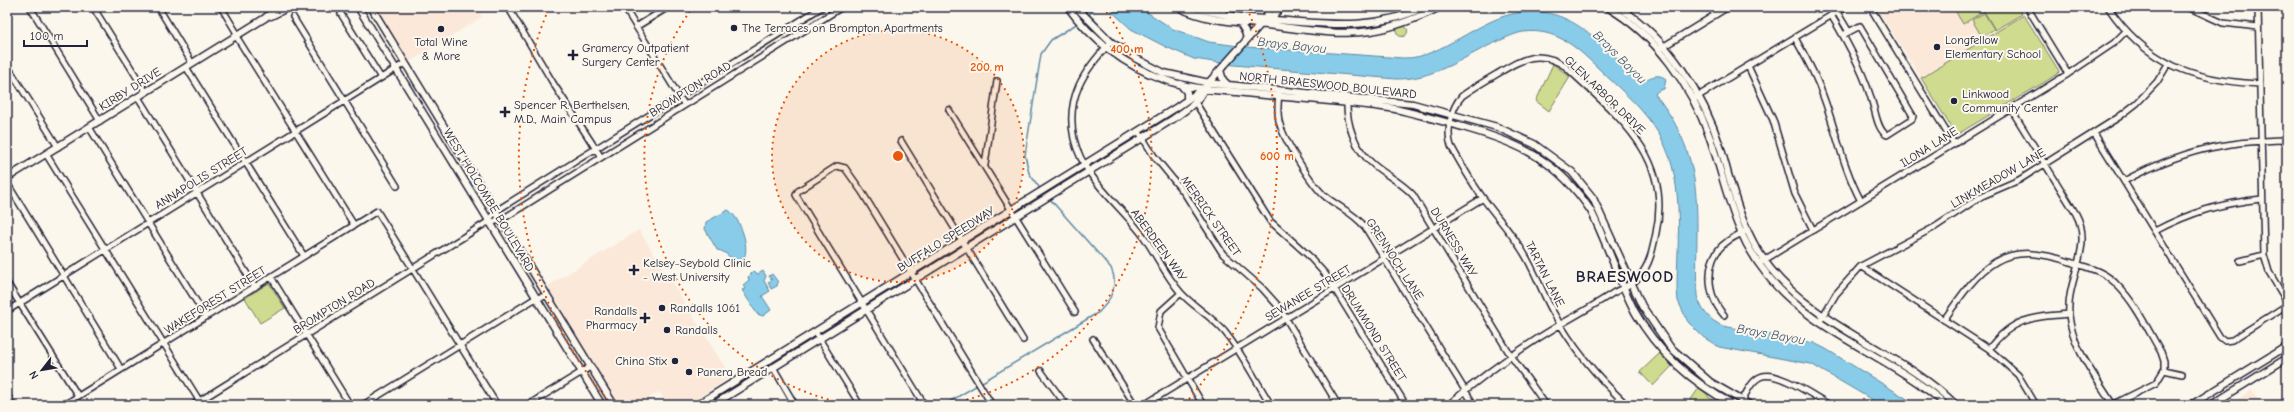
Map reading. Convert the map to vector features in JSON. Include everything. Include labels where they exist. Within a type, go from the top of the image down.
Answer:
[{"type":"main road","name":"KIRBY DRIVE","points":[[265,18],[278,7]]},
{"type":"main road","name":"KIRBY DRIVE","points":[[8,178],[237,35],[265,18],[289,7]]},
{"type":"main road","name":"WEST HOLCOMBE BOULEVARD","points":[[358,7],[488,222],[602,405]]},
{"type":"main road","name":"WEST HOLCOMBE BOULEVARD","points":[[370,7],[614,405]]},
{"type":"main road","name":"NORTH BRAESWOOD BOULEVARD","points":[[1068,7],[1111,42],[1135,58],[1164,73],[1209,83],[1348,96],[1413,104],[1497,127],[1523,137],[1548,153],[1567,168],[1582,184],[1599,208],[1645,311],[1669,346],[1696,371],[1741,403],[1750,405]]},
{"type":"main road","name":"NORTH BRAESWOOD BOULEVARD","points":[[1076,7],[1086,29],[1106,47],[1142,71],[1180,84],[1279,97],[1389,108],[1425,115],[1515,144],[1535,154],[1562,174],[1591,211],[1624,288],[1646,329],[1663,351],[1697,383],[1734,405]]},
{"type":"main road","points":[[1178,7],[1207,18],[1240,23],[1342,33],[1371,31],[1401,24],[1440,7]]},
{"type":"main road","points":[[1194,7],[1223,14],[1265,20],[1334,25],[1361,25],[1396,18],[1424,7]]},
{"type":"main road","name":"BUFFALO SPEEDWAY","points":[[1265,20],[1270,7]]},
{"type":"main road","points":[[1607,7],[1632,24],[1661,48],[1684,72],[1717,139],[1738,209],[1761,262]]},
{"type":"main road","points":[[1619,7],[1646,28],[1661,48]]},
{"type":"main road","points":[[1280,8],[1280,14],[1286,21]]},
{"type":"main road","name":"BUFFALO SPEEDWAY","points":[[713,405],[866,310],[1013,210],[1188,100],[1209,83],[1260,25],[1274,15],[1280,8]]},
{"type":"main road","points":[[1240,23],[1245,31],[1247,40]]},
{"type":"main road","points":[[1221,69],[1223,80],[1228,85]]},
{"type":"main road","points":[[1180,84],[1186,90],[1188,100]]},
{"type":"main road","name":"BUFFALO SPEEDWAY","points":[[965,244],[1043,200],[1173,119],[1195,102],[1204,88]]},
{"type":"main road","points":[[1696,98],[1734,218],[1741,234],[1761,262],[1799,299],[1822,318],[1946,405]]},
{"type":"main road","points":[[1562,174],[1567,168]]},
{"type":"main road","name":"BUFFALO SPEEDWAY","points":[[697,405],[862,303],[914,276]]},
{"type":"main road","points":[[1822,318],[1930,383],[1956,405]]},
{"type":"main road","points":[[1663,351],[1669,346]]},
{"type":"main road","points":[[2191,405],[2287,346]]},
{"type":"main road","points":[[2211,405],[2287,358]]},
{"type":"main road","points":[[2218,401],[2217,394],[2236,377]]},
{"type":"main road","points":[[710,397],[710,405]]},
{"type":"street","points":[[30,7],[100,121]]},
{"type":"street","points":[[93,7],[146,92]]},
{"type":"street","points":[[158,7],[192,63]]},
{"type":"street","points":[[221,7],[295,131],[354,225]]},
{"type":"street","points":[[508,7],[531,47],[601,157]]},
{"type":"street","points":[[624,7],[684,104]]},
{"type":"street","name":"BROMPTON ROAD","points":[[193,405],[201,403],[307,334],[488,222],[496,211],[822,7]]},
{"type":"street","name":"BROMPTON ROAD","points":[[488,222],[501,220],[684,104],[842,7]]},
{"type":"street","points":[[1223,7],[1223,14]]},
{"type":"street","points":[[1710,7],[1715,15]]},
{"type":"street","points":[[1661,48],[1728,7]]},
{"type":"street","points":[[1696,98],[1845,7]]},
{"type":"street","points":[[1870,7],[1954,144]]},
{"type":"street","points":[[2026,7],[2068,74]]},
{"type":"street","points":[[2108,7],[2126,31],[2152,54],[2168,64],[2215,81],[2260,84]]},
{"type":"street","points":[[2188,7],[2223,23],[2258,27]]},
{"type":"street","points":[[2094,133],[2220,337],[2226,342],[2232,340],[2287,304],[2269,272],[2264,255],[2258,7]]},
{"type":"street","points":[[636,27],[665,9]]},
{"type":"street","points":[[1837,12],[1848,32]]},
{"type":"street","points":[[341,14],[381,78]]},
{"type":"street","points":[[1831,15],[1843,35],[1869,88],[1879,124],[1887,135],[1912,119],[1913,116],[1860,26],[1843,35]]},
{"type":"street","points":[[293,17],[397,186]]},
{"type":"street","name":"ILONA LANE","points":[[1761,262],[2068,74],[2114,43],[2126,31]]},
{"type":"street","points":[[1794,38],[1812,69],[1822,93],[1850,180],[1861,201]]},
{"type":"street","name":"ABERDEEN WAY","points":[[1111,42],[1086,72],[1079,84],[1073,108],[1074,138],[1090,171],[1141,234],[1167,275],[1181,293],[1218,324],[1236,348],[1271,405]]},
{"type":"street","points":[[762,45],[767,54]]},
{"type":"street","name":"GLEN ARBOR DRIVE","points":[[1448,405],[1465,390],[1511,356],[1560,324],[1632,284],[1648,264],[1657,229],[1659,197],[1653,169],[1646,151],[1637,138],[1572,73],[1553,60],[1537,56],[1525,59],[1462,96],[1458,100],[1450,123]]},
{"type":"street","name":"ANNAPOLIS STREET","points":[[7,310],[405,63]]},
{"type":"street","name":"LINKMEADOW LANE","points":[[1822,318],[1843,284],[1861,266],[1935,227],[1982,196],[2018,180],[2094,133],[2137,103],[2157,82],[2168,64]]},
{"type":"street","points":[[7,65],[58,146]]},
{"type":"street","points":[[1748,66],[1773,120],[1795,194],[1813,230]]},
{"type":"street","points":[[186,67],[304,256]]},
{"type":"street","points":[[985,165],[998,81]]},
{"type":"street","name":"GRENNOCH LANE","points":[[1279,90],[1278,116],[1282,132],[1314,184],[1327,197],[1355,215],[1365,227],[1474,405]]},
{"type":"street","name":"DURNESS WAY","points":[[1348,96],[1347,104],[1349,126],[1361,150],[1372,164],[1405,186],[1434,228],[1511,356],[1546,405]]},
{"type":"street","points":[[138,97],[255,287]]},
{"type":"street","name":"DRUMMOND STREET","points":[[1195,102],[1270,221],[1320,267],[1406,405]]},
{"type":"street","points":[[1944,320],[1974,278],[1982,270],[2000,260],[2029,253],[2050,255],[2077,264],[2106,275],[2124,291],[2162,352],[2164,370],[2152,386],[2131,394],[2113,405],[2077,344],[2069,314],[2070,292],[2077,264],[2083,245],[2082,227],[2076,214],[2011,109]]},
{"type":"street","points":[[949,110],[985,165],[1075,312]]},
{"type":"street","name":"TARTAN LANE","points":[[1450,123],[1448,138],[1451,146],[1483,198],[1520,246],[1560,324],[1595,372],[1627,405]]},
{"type":"street","points":[[89,127],[206,317]]},
{"type":"street","name":"MERRICK STREET","points":[[1139,132],[1185,194],[1223,254],[1262,288],[1286,318],[1338,405]]},
{"type":"street","points":[[2124,181],[2168,159],[2214,146],[2287,140]]},
{"type":"street","points":[[901,141],[1023,340]]},
{"type":"street","points":[[46,154],[201,403]]},
{"type":"street","points":[[922,401],[796,194],[798,191],[837,166],[844,168],[862,192],[992,405]]},
{"type":"street","points":[[554,174],[559,184]]},
{"type":"street","points":[[8,178],[64,275],[122,369]]},
{"type":"street","name":"SEWANEE STREET","points":[[1144,405],[1483,198]]},
{"type":"street","points":[[2155,231],[2188,214],[2236,202],[2262,199]]},
{"type":"street","name":"WAKEFOREST STREET","points":[[64,405],[376,211],[412,269]]},
{"type":"street","points":[[1724,315],[1711,293],[1711,268],[1720,249],[1728,240],[1747,230]]},
{"type":"street","points":[[2240,262],[2264,255]]},
{"type":"street","points":[[1861,266],[1989,349],[2018,375],[2036,405]]},
{"type":"street","points":[[412,269],[497,405]]},
{"type":"street","points":[[271,277],[350,405]]},
{"type":"street","points":[[7,283],[78,396]]},
{"type":"street","points":[[1181,293],[1161,311],[1158,324],[1161,336],[1203,405]]},
{"type":"street","points":[[364,405],[536,298],[547,296]]},
{"type":"street","points":[[1989,349],[2007,330],[2020,321],[2036,317],[2069,314]]},
{"type":"street","points":[[815,332],[860,405]]},
{"type":"street","points":[[1093,339],[1135,405]]},
{"type":"street","points":[[528,405],[590,366]]},
{"type":"street","points":[[773,367],[795,405]]},
{"type":"street","points":[[2164,370],[2182,374]]},
{"type":"street","points":[[1041,371],[1066,405]]},
{"type":"street","points":[[1741,403],[1758,379],[1770,375],[1780,378],[1830,405]]},
{"type":"street","points":[[7,395],[13,405]]},
{"type":"shaded area","points":[[374,7],[476,7],[482,17],[409,62]]},
{"type":"shaded area","name":"Longfellow Elementary School","points":[[1876,7],[2019,7],[2024,15],[1921,78]]},
{"type":"shaded area","points":[[639,230],[731,377],[687,405],[668,405],[659,392],[637,405],[616,405],[546,287]]},
{"type":"shaded area","points":[[2252,390],[2261,404],[2242,405],[2238,399]]},
{"type":"green space","points":[[1953,7],[2018,7],[2022,14],[1995,30],[1984,11],[1963,24]]},
{"type":"green space","points":[[1984,13],[1994,29],[1982,37],[1972,20]]},
{"type":"green space","points":[[2024,15],[2059,71],[2058,74],[1956,135],[1921,78]]},
{"type":"green space","points":[[1400,26],[1404,26],[1406,27],[1406,35],[1400,36],[1397,33],[1397,29]]},
{"type":"green space","points":[[1553,64],[1570,77],[1549,111],[1536,101]]},
{"type":"green space","points":[[269,283],[285,308],[260,323],[245,298]]},
{"type":"green space","points":[[1660,353],[1672,366],[1653,386],[1640,372]]},
{"type":"green space","points":[[1699,388],[1708,395],[1708,397],[1723,405],[1687,405]]},
{"type":"water","points":[[1107,7],[1139,7],[1173,29],[1209,42],[1246,47],[1403,58],[1418,57],[1433,52],[1492,21],[1512,14],[1532,11],[1551,14],[1568,20],[1583,29],[1598,41],[1639,81],[1656,76],[1666,79],[1664,89],[1659,90],[1655,94],[1672,119],[1684,143],[1692,167],[1696,191],[1697,215],[1697,296],[1701,306],[1710,318],[1723,326],[1814,343],[1917,405],[1881,405],[1811,364],[1719,347],[1703,337],[1688,322],[1678,301],[1678,206],[1672,165],[1665,146],[1649,119],[1635,103],[1588,59],[1564,40],[1545,33],[1534,31],[1523,32],[1492,44],[1446,68],[1421,76],[1396,79],[1234,65],[1194,59],[1166,47],[1131,29]]},
{"type":"water","points":[[728,210],[737,219],[744,235],[746,250],[741,261],[734,260],[724,252],[717,250],[705,229],[706,222]]},
{"type":"water","points":[[754,271],[758,274],[763,271],[766,276],[764,281],[770,291],[762,296],[771,310],[763,316],[757,314],[742,290],[745,289],[743,285],[749,280],[748,277]]},
{"type":"water","points":[[772,274],[778,282],[777,286],[771,289],[768,282],[772,280],[769,276]]},
{"type":"waterway","points":[[1088,16],[1096,7]]},
{"type":"waterway","points":[[1041,190],[1029,173],[1025,155],[1041,54],[1051,40],[1078,23]]},
{"type":"waterway","points":[[944,405],[1099,312],[1110,297],[1114,286],[1111,268],[1049,198]]},
{"type":"place","name":"The Terraces on Brompton Apartments","points":[[734,28]]},
{"type":"place","name":"Total Wine & More","points":[[441,29]]},
{"type":"place","name":"Longfellow Elementary School","points":[[1937,47]]},
{"type":"place","name":"Gramercy Outpatient Surgery Center","points":[[573,55]]},
{"type":"place","name":"Linkwood Community Center","points":[[1954,101]]},
{"type":"place","name":"Spencer R. Berthelsen, M.D., Main Campus","points":[[505,112]]},
{"type":"place","name":"Kelsey-Seybold Clinic - West University","points":[[634,270]]},
{"type":"place","name":"Randalls 1061","points":[[662,308]]},
{"type":"place","name":"Randalls Pharmacy","points":[[645,318]]},
{"type":"place","name":"Randalls","points":[[667,330]]},
{"type":"place","name":"China Stix","points":[[675,361]]},
{"type":"place","name":"Panera Bread","points":[[689,372]]},
{"type":"district","name":"BRAESWOOD","points":[[1625,277]]},
{"type":"water label","name":"Brays Bayou","points":[[1292,45]]},
{"type":"water label","name":"Brays Bayou","points":[[1620,57]]},
{"type":"water label","name":"Brays Bayou","points":[[1771,334]]}]
